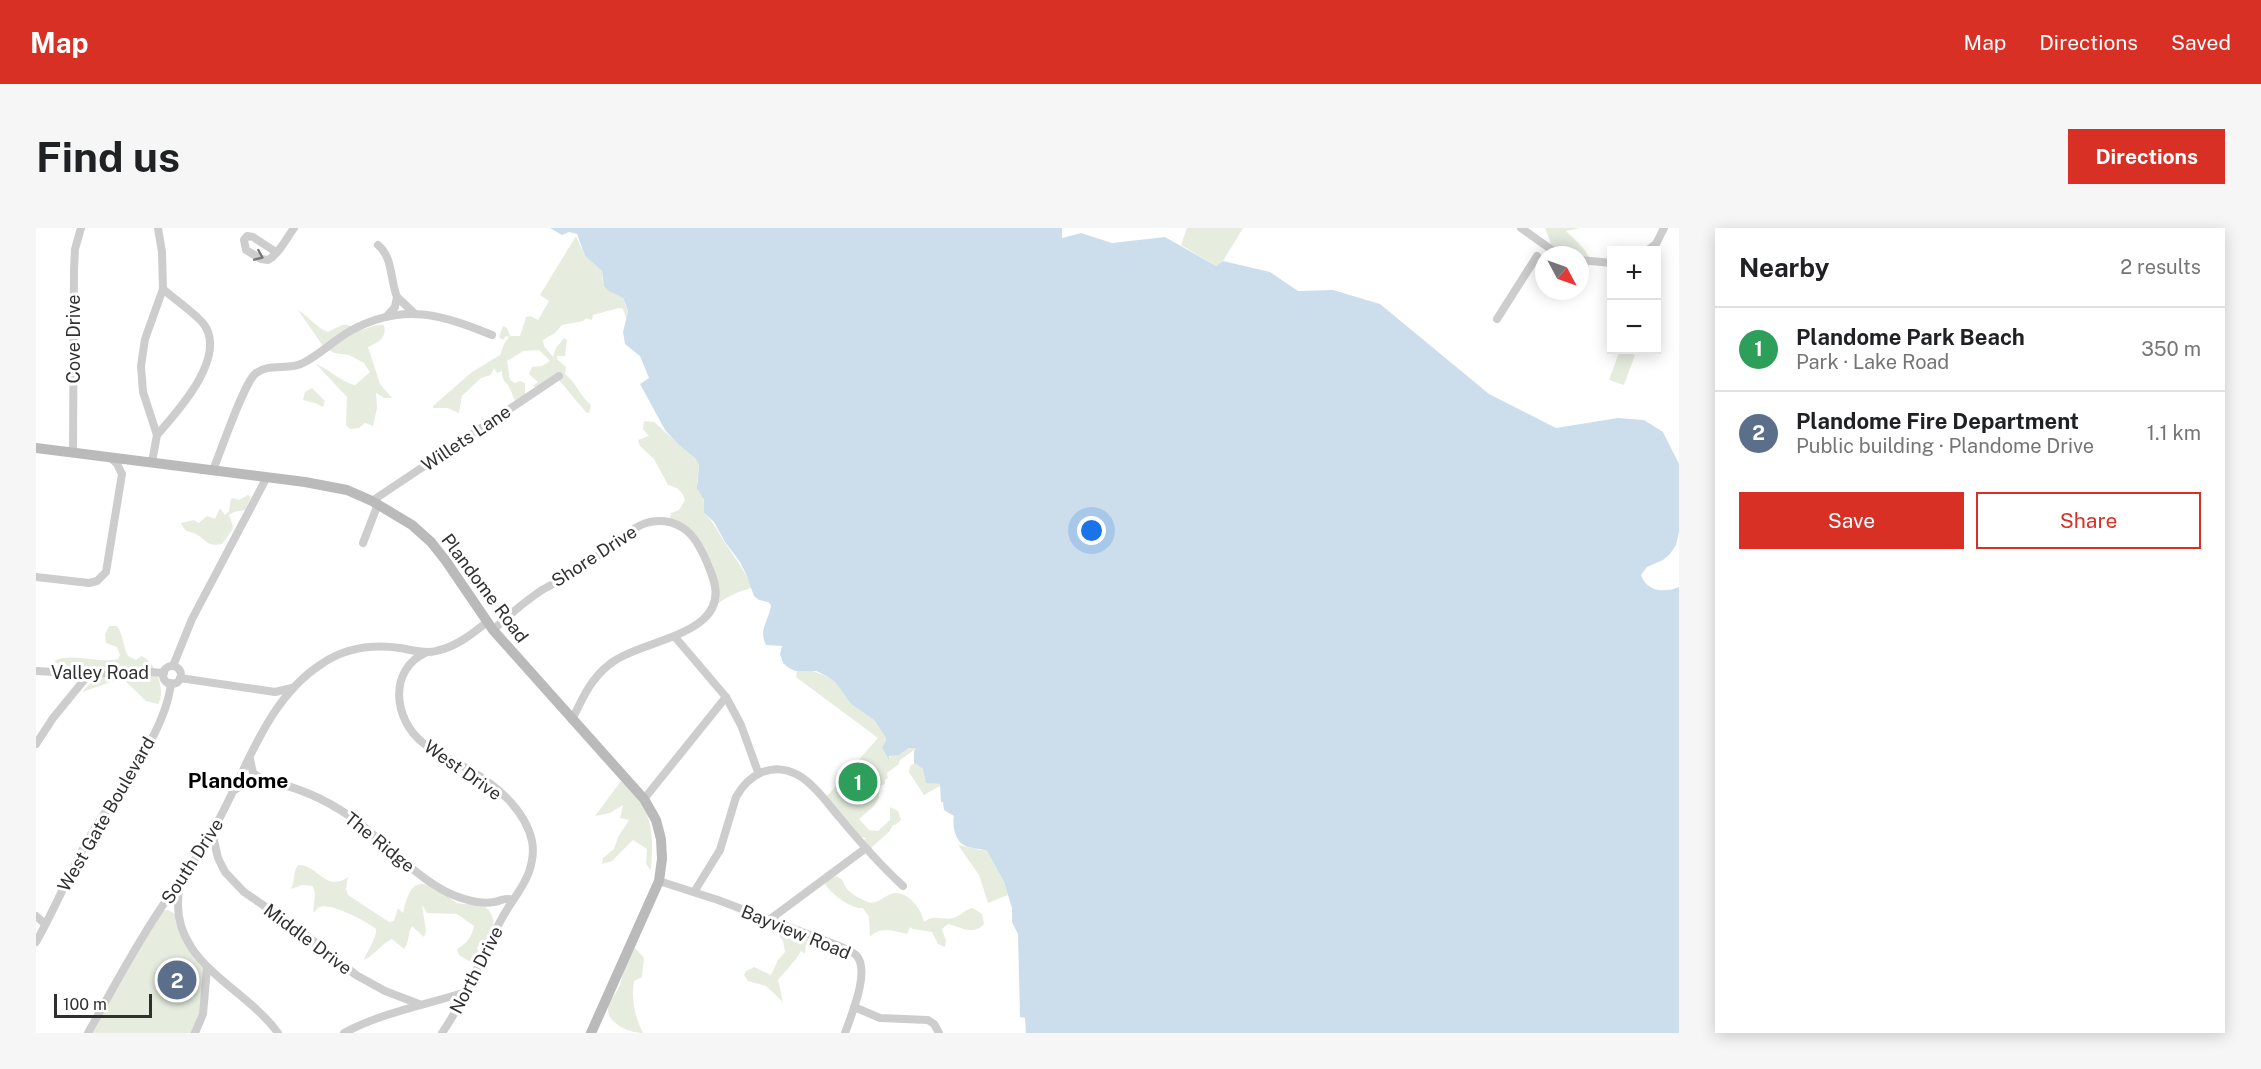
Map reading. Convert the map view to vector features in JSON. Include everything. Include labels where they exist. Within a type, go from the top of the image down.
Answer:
[{"type":"main road","name":"Plandome Road","points":[[36,448],[73,451],[339,488],[375,502],[411,525],[431,543],[490,626],[644,799],[656,820],[661,839],[662,859],[659,881],[591,1033]]},
{"type":"street","name":"Cove Drive","points":[[73,451],[74,270],[75,249],[81,228]]},
{"type":"street","points":[[152,462],[157,435],[144,392],[141,366],[145,339],[163,289],[162,252],[158,228]]},
{"type":"street","points":[[276,252],[294,228]]},
{"type":"street","points":[[1521,228],[1546,246]]},
{"type":"street","points":[[1653,246],[1664,228]]},
{"type":"street","points":[[1535,238],[1536,246]]},
{"type":"street","points":[[378,245],[388,258],[397,297],[395,307],[387,316]]},
{"type":"street","points":[[1497,319],[1535,259]]},
{"type":"street","points":[[1589,261],[1607,263]]},
{"type":"street","points":[[157,435],[192,393],[204,369],[210,344],[209,333],[204,323],[163,289]]},
{"type":"street","points":[[397,297],[414,313]]},
{"type":"street","points":[[213,470],[245,392],[255,374],[268,368],[301,364],[353,329],[387,316],[414,313],[453,319],[492,335]]},
{"type":"street","name":"Willets Lane","points":[[375,502],[559,376]]},
{"type":"street","points":[[109,457],[117,464],[122,474]]},
{"type":"street","points":[[36,577],[89,583],[97,581],[106,572],[122,474],[137,460]]},
{"type":"street","points":[[172,666],[180,671],[180,678],[176,683],[166,681],[164,673],[172,666],[192,620],[267,477]]},
{"type":"street","points":[[363,543],[375,502]]},
{"type":"street","name":"Shore Drive","points":[[490,626],[526,601],[577,571],[627,532],[645,523],[663,521],[681,526],[691,534],[706,560],[717,589],[715,603],[707,616],[675,637],[624,654],[606,667],[586,691],[572,720]]},
{"type":"street","name":"South Drive","points":[[88,1033],[159,911],[212,832],[260,737],[281,704],[296,686],[319,665],[349,650],[381,646],[427,652],[454,645],[490,626]]},
{"type":"street","points":[[675,637],[726,697],[741,724],[758,772]]},
{"type":"street","points":[[405,649],[409,657],[409,665]]},
{"type":"street","points":[[409,665],[427,652]]},
{"type":"street","name":"West Drive","points":[[409,665],[398,687],[398,696],[401,713],[411,730],[422,742],[468,768],[493,786],[515,807],[525,822],[532,841],[531,864],[528,875],[508,906]]},
{"type":"street","name":"Valley Road","points":[[36,672],[164,673]]},
{"type":"street","points":[[36,744],[53,718],[88,674]]},
{"type":"street","points":[[180,678],[275,692],[287,691],[296,686]]},
{"type":"street","name":"West Gate Boulevard","points":[[36,942],[90,836],[150,742],[167,702],[171,683]]},
{"type":"street","points":[[275,692],[281,704]]},
{"type":"street","points":[[644,799],[726,697]]},
{"type":"street","points":[[250,758],[253,773],[265,780]]},
{"type":"street","points":[[694,892],[720,850],[736,797],[747,782],[758,772],[784,771],[801,777],[903,886]]},
{"type":"street","points":[[235,790],[249,781],[265,780]]},
{"type":"street","name":"The Ridge","points":[[265,780],[291,786],[326,802],[357,821],[419,874],[441,889],[465,899],[494,902],[504,898],[508,906]]},
{"type":"street","name":"Middle Drive","points":[[212,832],[218,858],[225,872],[244,892],[297,927],[356,975],[385,991],[419,1005]]},
{"type":"street","points":[[769,920],[866,848]]},
{"type":"street","points":[[180,881],[177,902],[179,916],[189,943],[207,968],[253,1007],[278,1033]]},
{"type":"street","name":"Bayview Road","points":[[659,881],[839,946],[856,956],[862,970],[854,1007],[845,1033]]},
{"type":"street","points":[[494,902],[508,906]]},
{"type":"street","name":"North Drive","points":[[442,1033],[466,992],[508,906]]},
{"type":"street","points":[[159,911],[168,910],[179,916]]},
{"type":"street","points":[[36,916],[45,924]]},
{"type":"street","points":[[195,1033],[202,1014],[207,968]]},
{"type":"street","points":[[344,1033],[359,1025],[466,992]]},
{"type":"street","points":[[439,1000],[451,1005],[454,1013]]},
{"type":"street","points":[[854,1007],[880,1018],[928,1020],[934,1024],[939,1033]]},
{"type":"shaded area","points":[[1187,228],[1243,228],[1223,261],[1216,266],[1181,245]]},
{"type":"shaded area","points":[[1545,228],[1580,228],[1566,231],[1581,246],[1552,246]]},
{"type":"shaded area","points":[[576,236],[585,256],[602,271],[605,286],[623,298],[628,312],[627,321],[623,309],[619,308],[593,315],[592,320],[586,318],[583,321],[562,325],[555,333],[543,340],[544,346],[553,357],[556,348],[564,338],[567,340],[565,356],[557,356],[557,359],[566,367],[565,374],[591,405],[589,413],[558,380],[536,388],[533,386],[538,382],[529,374],[532,367],[542,366],[550,361],[539,350],[523,351],[507,361],[510,380],[515,383],[520,381],[525,383],[525,399],[517,403],[504,380],[502,371],[497,373],[494,368],[491,375],[481,378],[462,396],[459,413],[447,408],[433,408],[472,372],[500,355],[509,337],[506,336],[503,340],[499,337],[503,326],[507,328],[510,336],[520,336],[526,317],[530,316],[538,320],[549,301],[540,295]]},
{"type":"shaded area","points":[[298,310],[328,332],[343,325],[358,331],[384,325],[385,329],[381,339],[368,347],[380,384],[392,398],[384,398],[376,393],[377,408],[373,426],[365,423],[359,428],[350,429],[346,425],[347,397],[316,364],[355,385],[370,372],[364,363],[349,355],[334,353],[323,346]]},
{"type":"shaded area","points":[[1619,354],[1635,355],[1624,385],[1609,380]]},
{"type":"shaded area","points":[[312,388],[325,401],[323,407],[303,400],[305,392]]},
{"type":"shaded area","points":[[644,421],[654,422],[695,458],[699,465],[697,483],[704,501],[704,513],[713,523],[752,588],[731,595],[713,608],[715,603],[701,550],[670,518],[671,513],[679,510],[685,500],[683,494],[668,485],[654,459],[640,446],[638,440],[649,436],[643,429]]},
{"type":"shaded area","points":[[248,495],[251,497],[245,510],[229,515],[233,526],[222,544],[210,544],[182,526],[181,523],[194,520],[199,523],[207,516],[215,519],[220,508],[225,515],[229,511],[231,499],[239,500]]},
{"type":"shaded area","points":[[109,626],[117,626],[128,656],[136,660],[141,656],[155,670],[161,692],[158,704],[146,701],[122,678],[82,692],[97,676],[63,667],[54,661],[69,658],[118,659],[120,655],[117,647],[106,643],[105,635]]},
{"type":"shaded area","points":[[809,670],[827,676],[835,682],[851,704],[874,720],[886,738],[882,747],[889,758],[909,748],[917,748],[887,773],[888,778],[885,784],[879,786],[879,798],[874,806],[859,819],[869,830],[878,831],[890,820],[890,807],[898,811],[901,820],[893,825],[889,832],[872,847],[872,850],[864,840],[866,838],[860,837],[855,832],[827,796],[878,738],[796,677],[797,671]]},
{"type":"shaded area","points":[[914,763],[923,769],[931,783],[940,784],[940,786],[924,795],[909,772],[910,766]]},
{"type":"shaded area","points":[[621,781],[640,802],[649,821],[652,843],[651,870],[646,864],[647,849],[633,840],[612,861],[602,864],[603,858],[614,849],[618,837],[629,820],[620,818],[623,805],[610,813],[595,816]]},
{"type":"shaded area","points":[[958,845],[987,851],[1004,882],[1008,895],[988,903],[979,875]]},
{"type":"shaded area","points":[[298,865],[305,866],[333,882],[348,877],[346,889],[348,895],[389,922],[394,921],[398,908],[403,913],[411,890],[420,884],[426,884],[457,903],[481,904],[493,917],[492,931],[485,943],[477,947],[480,958],[477,962],[469,961],[459,955],[457,949],[468,940],[474,926],[457,914],[427,913],[422,905],[426,931],[424,937],[412,926],[404,949],[392,939],[364,960],[375,937],[376,929],[332,907],[320,907],[313,913],[315,894],[313,886],[302,885],[291,889]]},
{"type":"shaded area","points":[[836,876],[842,880],[851,893],[868,902],[875,902],[895,893],[905,895],[918,907],[924,922],[932,918],[952,918],[973,908],[982,914],[984,924],[972,930],[948,924],[942,929],[946,941],[945,947],[938,944],[932,932],[910,927],[907,934],[882,930],[870,937],[869,917],[863,908],[842,900],[825,884]]},
{"type":"shaded area","points":[[168,910],[179,916],[207,968],[206,984],[195,1033],[88,1033],[159,911]]},
{"type":"shaded area","points":[[784,928],[816,942],[806,945],[805,954],[801,951],[778,980],[783,1002],[766,986],[748,981],[744,975],[746,971],[754,967],[771,975],[778,960],[785,952],[783,941],[778,934],[780,929]]},
{"type":"shaded area","points":[[635,948],[644,958],[642,977],[634,981],[633,994],[636,1014],[643,1033],[626,1029],[615,1023],[611,1019],[608,1008],[619,987],[629,956]]},
{"type":"water","points":[[550,228],[1062,228],[1062,238],[1081,233],[1112,243],[1165,237],[1216,266],[1223,261],[1270,272],[1298,291],[1333,290],[1380,304],[1489,394],[1556,428],[1618,418],[1644,420],[1663,432],[1679,464],[1679,532],[1676,545],[1670,554],[1647,567],[1641,575],[1648,585],[1657,590],[1679,587],[1679,1033],[1026,1033],[1025,1018],[1020,1017],[1018,934],[1012,922],[1012,908],[1004,882],[987,851],[967,847],[960,842],[953,823],[954,816],[944,810],[943,802],[941,802],[940,784],[926,783],[923,769],[914,763],[916,748],[909,748],[899,755],[889,756],[889,760],[882,747],[886,738],[874,720],[851,704],[835,682],[816,671],[795,671],[789,668],[783,663],[780,654],[782,646],[766,645],[763,634],[771,605],[754,596],[740,562],[714,522],[704,513],[704,500],[697,488],[699,465],[695,458],[665,430],[640,384],[649,378],[640,356],[625,344],[623,332],[628,312],[623,298],[604,286],[602,271],[585,256],[577,234],[569,232],[562,235]]},
{"type":"place","name":"Plandome Park Beach","points":[[858,782]]},
{"type":"place","name":"Plandome Fire Department","points":[[177,980]]},
{"type":"district","name":"Plandome","points":[[238,780]]}]
